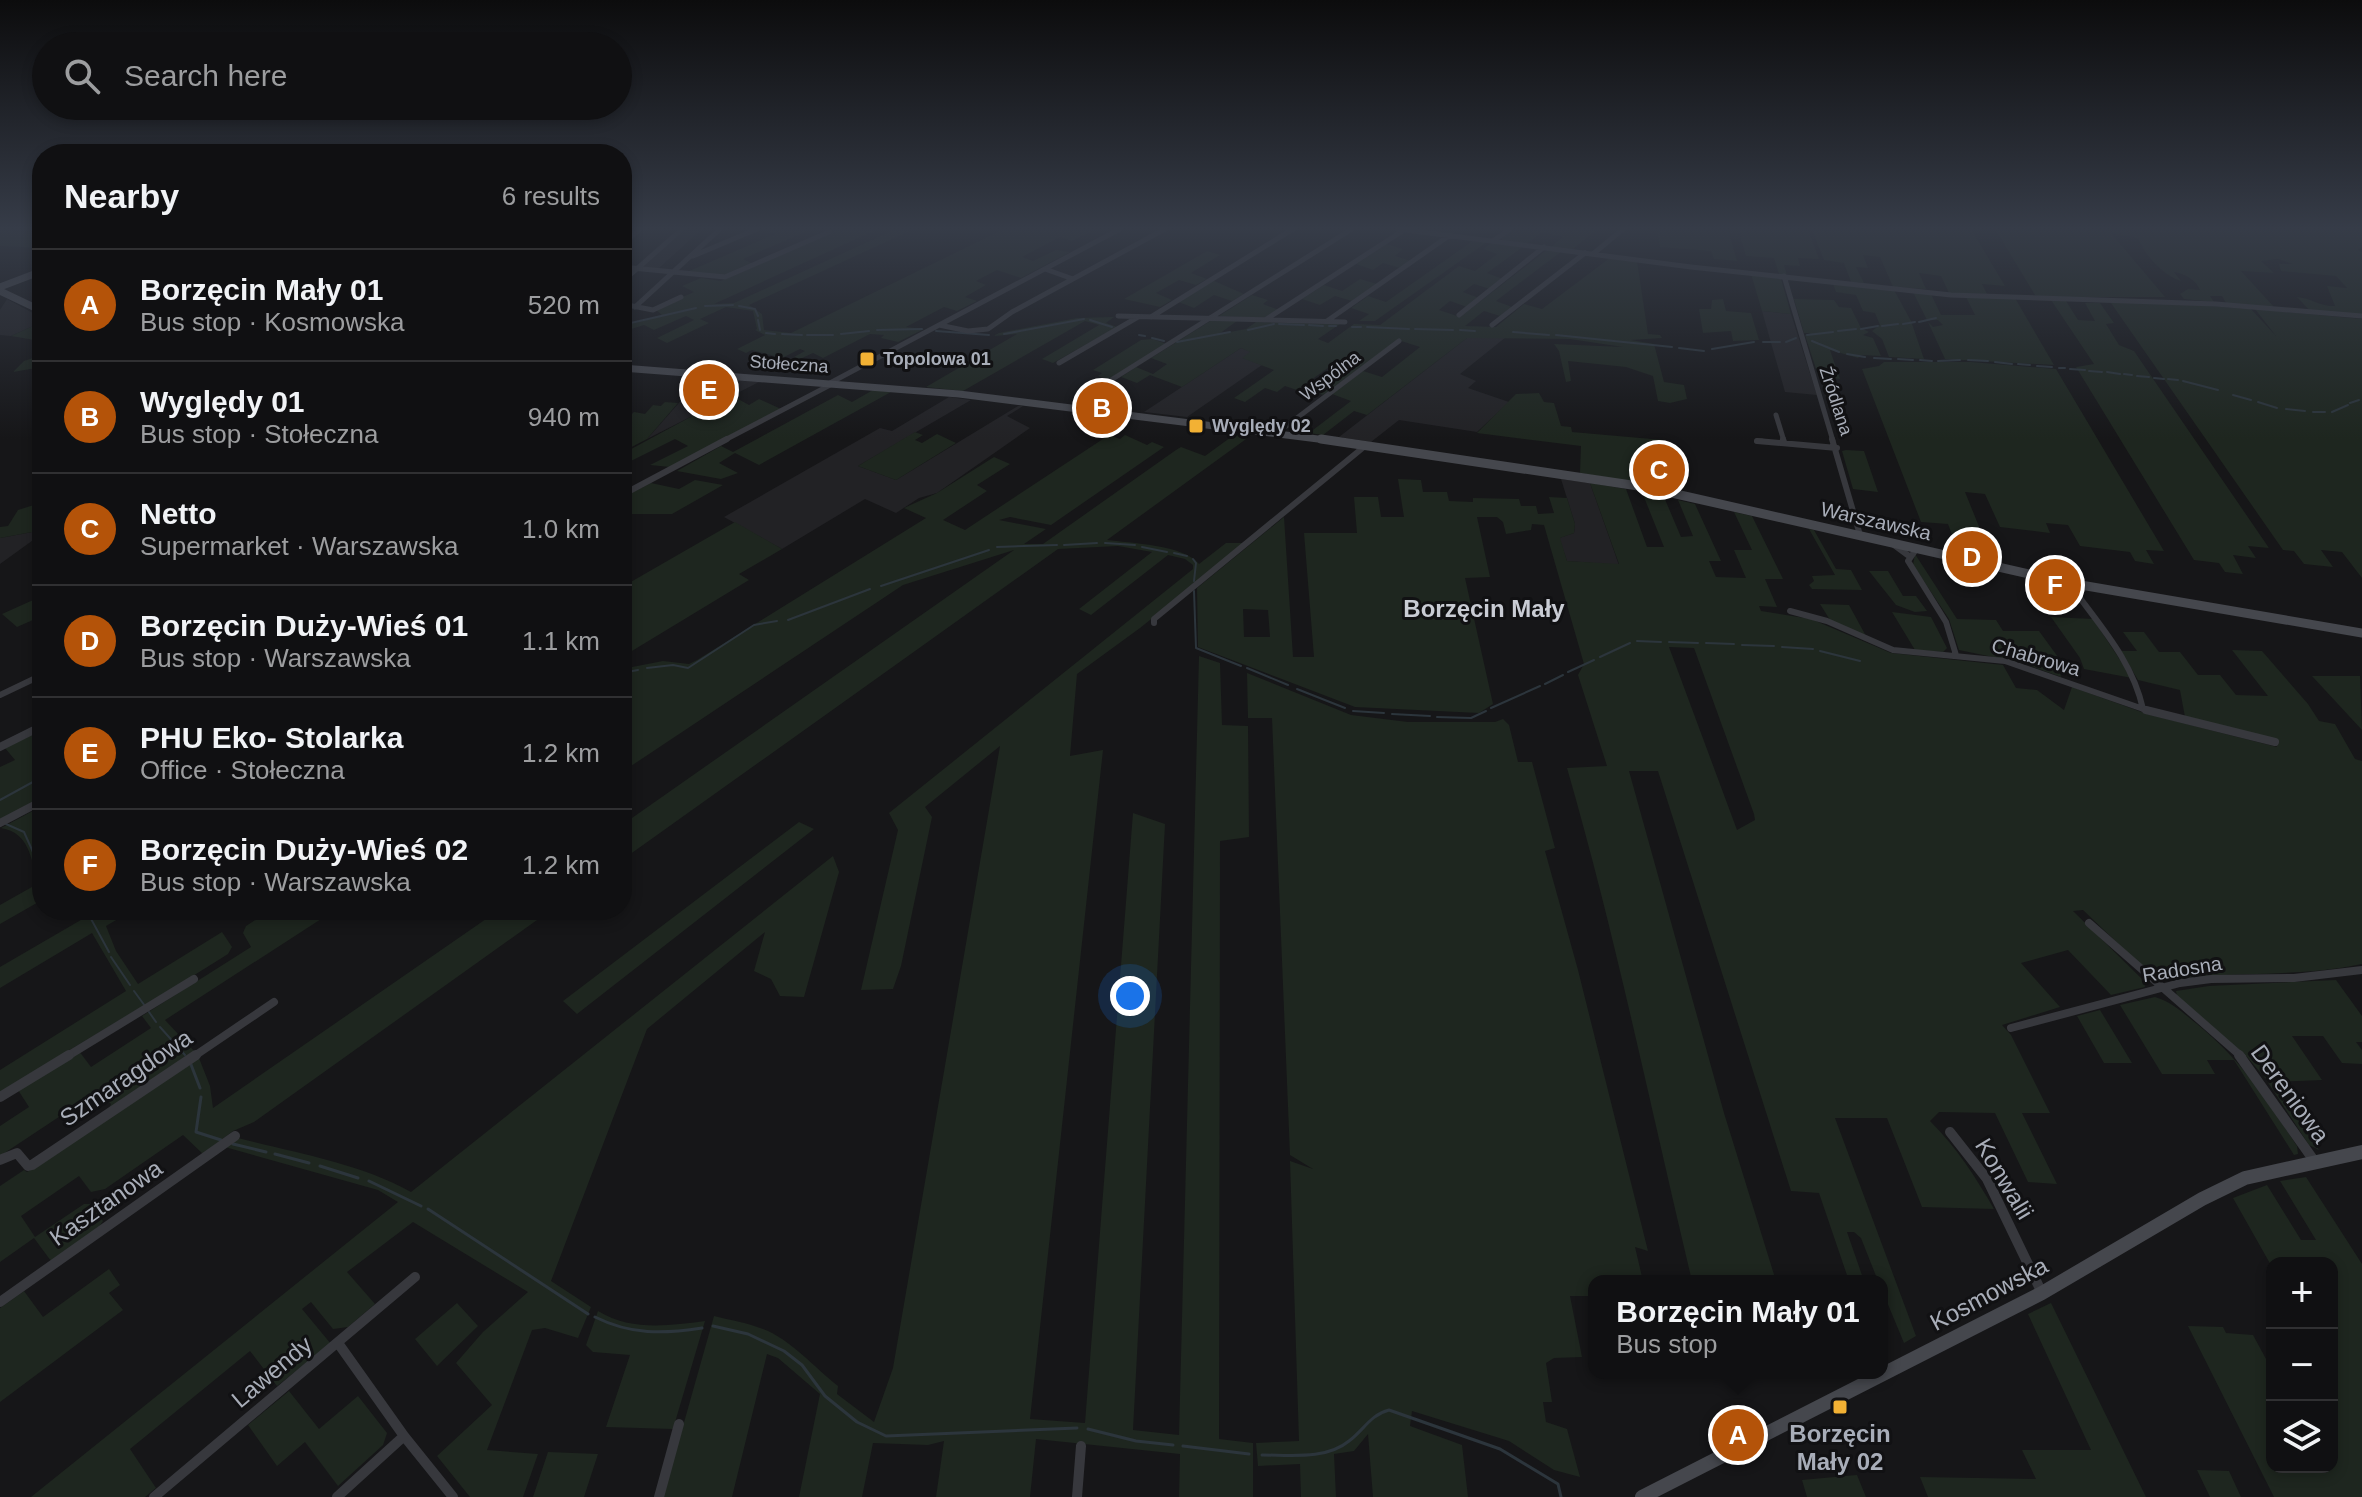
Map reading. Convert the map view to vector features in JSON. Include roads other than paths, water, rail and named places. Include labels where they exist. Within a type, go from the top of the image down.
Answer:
[{"type":"main road","name":"Stołeczna","points":[[632,369],[927,390],[1382,448]]},
{"type":"main road","name":"Warszawska","points":[[1382,448],[1667,491],[2069,583],[2360,634]]},
{"type":"main road","name":"Kosmowska","points":[[1888,1372],[2042,1293],[2202,1199],[2245,1178],[2362,1152]]},
{"type":"main road","name":"Kosmowska","points":[[1642,1497],[1873,1379]]},
{"type":"street","points":[[635,307],[644,299]]},
{"type":"street","points":[[632,306],[653,310],[677,299]]},
{"type":"street","points":[[632,490],[988,299]]},
{"type":"street","points":[[939,325],[968,331],[988,329],[1036,299]]},
{"type":"street","points":[[1151,317],[1180,299]]},
{"type":"street","points":[[1073,408],[1076,402],[1241,299]]},
{"type":"street","points":[[1265,320],[1298,299]]},
{"type":"street","points":[[1327,321],[1359,299]]},
{"type":"street","points":[[1459,315],[1479,299]]},
{"type":"street","points":[[1492,325],[1526,299]]},
{"type":"street","name":"Źródlana","points":[[1791,299],[1860,535]]},
{"type":"street","points":[[2065,299],[2216,304],[2362,316]]},
{"type":"street","points":[[1118,316],[1345,322]]},
{"type":"street","points":[[1059,363],[1140,316]]},
{"type":"street","name":"Wspólna","points":[[1277,433],[1399,341]]},
{"type":"street","points":[[1776,415],[1784,443]]},
{"type":"street","points":[[1757,441],[1837,448]]},
{"type":"street","points":[[1154,623],[1154,619],[1365,446]]},
{"type":"street","points":[[1890,542],[1909,556]]},
{"type":"street","points":[[1909,556],[1917,552],[1917,548]]},
{"type":"street","points":[[1909,556],[1908,561],[1946,622],[1956,655]]},
{"type":"street","points":[[2069,583],[2128,666],[2137,684],[2143,709]]},
{"type":"street","name":"Chabrowa","points":[[1790,611],[1827,621],[1893,650],[1956,655],[2024,666],[2143,709],[2275,742]]},
{"type":"street","points":[[0,695],[32,680]]},
{"type":"street","points":[[0,747],[32,731]]},
{"type":"street","points":[[0,823],[32,806]]},
{"type":"street","name":"Dereniowa","points":[[2089,923],[2242,1057],[2315,1162]]},
{"type":"street","name":"Radosna","points":[[2011,1028],[2160,988],[2211,979],[2294,978],[2362,970]]},
{"type":"street","points":[[0,1097],[194,979]]},
{"type":"street","name":"Szmaragdowa","points":[[0,1160],[17,1153],[26,1164],[32,1165],[274,1002]]},
{"type":"street","name":"Konwalii","points":[[1950,1132],[1987,1179],[2042,1293]]},
{"type":"street","name":"Kasztanowa","points":[[0,1302],[235,1136]]},
{"type":"street","name":"Lawendy","points":[[154,1497],[415,1277]]},
{"type":"street","points":[[338,1343],[404,1436],[453,1497]]},
{"type":"street","points":[[659,1497],[679,1424]]},
{"type":"street","points":[[337,1497],[404,1436]]},
{"type":"street","points":[[1077,1497],[1081,1446]]},
{"type":"waterway","points":[[705,306],[733,305]]},
{"type":"waterway","points":[[739,306],[755,309],[758,316]]},
{"type":"waterway","points":[[632,323],[696,308]]},
{"type":"waterway","points":[[1919,322],[1936,318]]},
{"type":"waterway","points":[[1004,334],[1084,319]]},
{"type":"waterway","points":[[758,320],[760,330]]},
{"type":"waterway","points":[[1090,320],[1112,327]]},
{"type":"waterway","points":[[1903,324],[1915,322]]},
{"type":"waterway","points":[[1248,330],[1274,324]]},
{"type":"waterway","points":[[1279,324],[1304,325]]},
{"type":"waterway","points":[[1882,326],[1898,324]]},
{"type":"waterway","points":[[1309,325],[1323,326]]},
{"type":"waterway","points":[[1329,326],[1336,326]]},
{"type":"waterway","points":[[1861,329],[1878,326]]},
{"type":"waterway","points":[[1352,327],[1361,327]]},
{"type":"waterway","points":[[1367,327],[1409,329]]},
{"type":"waterway","points":[[877,330],[922,329]]},
{"type":"waterway","points":[[1415,329],[1453,330]]},
{"type":"waterway","points":[[1838,331],[1856,329]]},
{"type":"waterway","points":[[1460,330],[1475,331]]},
{"type":"waterway","points":[[841,334],[869,331]]},
{"type":"waterway","points":[[936,331],[989,335]]},
{"type":"waterway","points":[[1177,342],[1230,332]]},
{"type":"waterway","points":[[1513,332],[1549,335]]},
{"type":"waterway","points":[[1807,335],[1833,332]]},
{"type":"waterway","points":[[766,333],[775,334]]},
{"type":"waterway","points":[[782,334],[802,335]]},
{"type":"waterway","points":[[807,335],[833,335]]},
{"type":"waterway","points":[[1139,335],[1145,336]]},
{"type":"waterway","points":[[1556,335],[1672,347]]},
{"type":"waterway","points":[[1152,338],[1164,341]]},
{"type":"waterway","points":[[1786,342],[1796,338]]},
{"type":"waterway","points":[[1812,341],[1839,352]]},
{"type":"waterway","points":[[1712,349],[1754,342]]},
{"type":"waterway","points":[[1763,342],[1780,342]]},
{"type":"waterway","points":[[1679,348],[1704,351]]},
{"type":"waterway","points":[[1847,354],[1865,357]]},
{"type":"waterway","points":[[1874,358],[1891,359]]},
{"type":"waterway","points":[[1898,359],[1913,360]]},
{"type":"waterway","points":[[1920,360],[1932,361]]},
{"type":"waterway","points":[[1938,361],[1960,360]]},
{"type":"waterway","points":[[1968,360],[1988,361]]},
{"type":"waterway","points":[[1995,362],[2012,364]]},
{"type":"waterway","points":[[2018,364],[2030,365]]},
{"type":"waterway","points":[[2037,366],[2052,367]]},
{"type":"waterway","points":[[2059,368],[2065,368]]},
{"type":"waterway","points":[[2070,369],[2085,370]]},
{"type":"waterway","points":[[2089,371],[2102,372]]},
{"type":"waterway","points":[[2107,372],[2120,374]]},
{"type":"waterway","points":[[2124,374],[2132,375]]},
{"type":"waterway","points":[[2137,376],[2149,377]]},
{"type":"waterway","points":[[2154,378],[2164,379]]},
{"type":"waterway","points":[[2168,379],[2178,380]]},
{"type":"waterway","points":[[2183,381],[2218,390]]},
{"type":"waterway","points":[[2233,395],[2251,400]]},
{"type":"waterway","points":[[2350,403],[2359,400]]},
{"type":"waterway","points":[[2258,402],[2277,408]]},
{"type":"waterway","points":[[2332,412],[2348,405]]},
{"type":"waterway","points":[[2286,409],[2305,411]]},
{"type":"waterway","points":[[2313,412],[2325,412]]},
{"type":"waterway","points":[[1064,545],[1097,543]]},
{"type":"waterway","points":[[1105,543],[1135,545]]},
{"type":"waterway","points":[[997,547],[1057,545]]},
{"type":"waterway","points":[[1142,547],[1167,552]]},
{"type":"waterway","points":[[881,586],[989,550]]},
{"type":"waterway","points":[[1174,553],[1187,556]]},
{"type":"waterway","points":[[1193,559],[1196,563],[1194,581]]},
{"type":"waterway","points":[[788,620],[870,589]]},
{"type":"waterway","points":[[1194,591],[1196,648],[1241,666]]},
{"type":"waterway","points":[[647,668],[673,665],[688,668],[754,625],[777,621]]},
{"type":"waterway","points":[[1637,641],[1661,642]]},
{"type":"waterway","points":[[1669,642],[1698,643]]},
{"type":"waterway","points":[[1600,657],[1630,643]]},
{"type":"waterway","points":[[1706,643],[1734,644]]},
{"type":"waterway","points":[[1742,645],[1774,646]]},
{"type":"waterway","points":[[1782,647],[1813,649]]},
{"type":"waterway","points":[[1820,651],[1860,661]]},
{"type":"waterway","points":[[1568,672],[1594,660]]},
{"type":"waterway","points":[[1247,668],[1288,685]]},
{"type":"waterway","points":[[632,671],[638,670]]},
{"type":"waterway","points":[[1545,684],[1563,675]]},
{"type":"waterway","points":[[1491,708],[1540,686]]},
{"type":"waterway","points":[[1297,689],[1345,708]]},
{"type":"waterway","points":[[1353,711],[1384,713]]},
{"type":"waterway","points":[[1437,717],[1471,718],[1486,711]]},
{"type":"waterway","points":[[1392,714],[1430,716]]},
{"type":"waterway","points":[[0,800],[32,782]]},
{"type":"waterway","points":[[6,824],[24,832],[32,850]]},
{"type":"waterway","points":[[92,920],[109,952]]},
{"type":"waterway","points":[[111,957],[130,985]]},
{"type":"waterway","points":[[134,991],[145,1006]]},
{"type":"waterway","points":[[149,1012],[156,1022]]},
{"type":"waterway","points":[[160,1027],[185,1055]]},
{"type":"waterway","points":[[190,1062],[200,1088]]},
{"type":"waterway","points":[[201,1097],[196,1132],[221,1140]]},
{"type":"waterway","points":[[233,1144],[266,1152]]},
{"type":"waterway","points":[[275,1154],[309,1163]]},
{"type":"waterway","points":[[320,1166],[358,1178]]},
{"type":"waterway","points":[[369,1181],[421,1206]]},
{"type":"waterway","points":[[428,1209],[588,1314]]},
{"type":"waterway","points":[[595,1317],[621,1327],[647,1332],[702,1328]]},
{"type":"waterway","points":[[713,1326],[748,1334],[784,1351],[802,1365],[825,1396],[857,1422],[886,1436],[1077,1428]]},
{"type":"waterway","points":[[1262,1455],[1307,1455],[1330,1451],[1349,1441],[1372,1419],[1389,1410],[1500,1449],[1558,1484],[1561,1497]]},
{"type":"waterway","points":[[1088,1429],[1136,1441],[1173,1445]]},
{"type":"waterway","points":[[1183,1446],[1249,1454]]},
{"type":"place","name":"Topolowa 01","points":[[867,359]]},
{"type":"place","name":"PHU Eko- Stolarka","points":[[709,390]]},
{"type":"place","name":"Wyględy 01","points":[[1102,408]]},
{"type":"place","name":"Wyględy 02","points":[[1196,426]]},
{"type":"place","name":"Netto","points":[[1659,470]]},
{"type":"place","name":"Borzęcin Duży-Wieś 01","points":[[1972,557]]},
{"type":"place","name":"Borzęcin Duży-Wieś 02","points":[[2055,585]]},
{"type":"place","name":"Borzęcin Mały 02","points":[[1840,1407]]},
{"type":"place","name":"Borzęcin Mały 01","points":[[1738,1435]]},
{"type":"district","name":"Borzęcin Mały","points":[[1484,609]]}]
